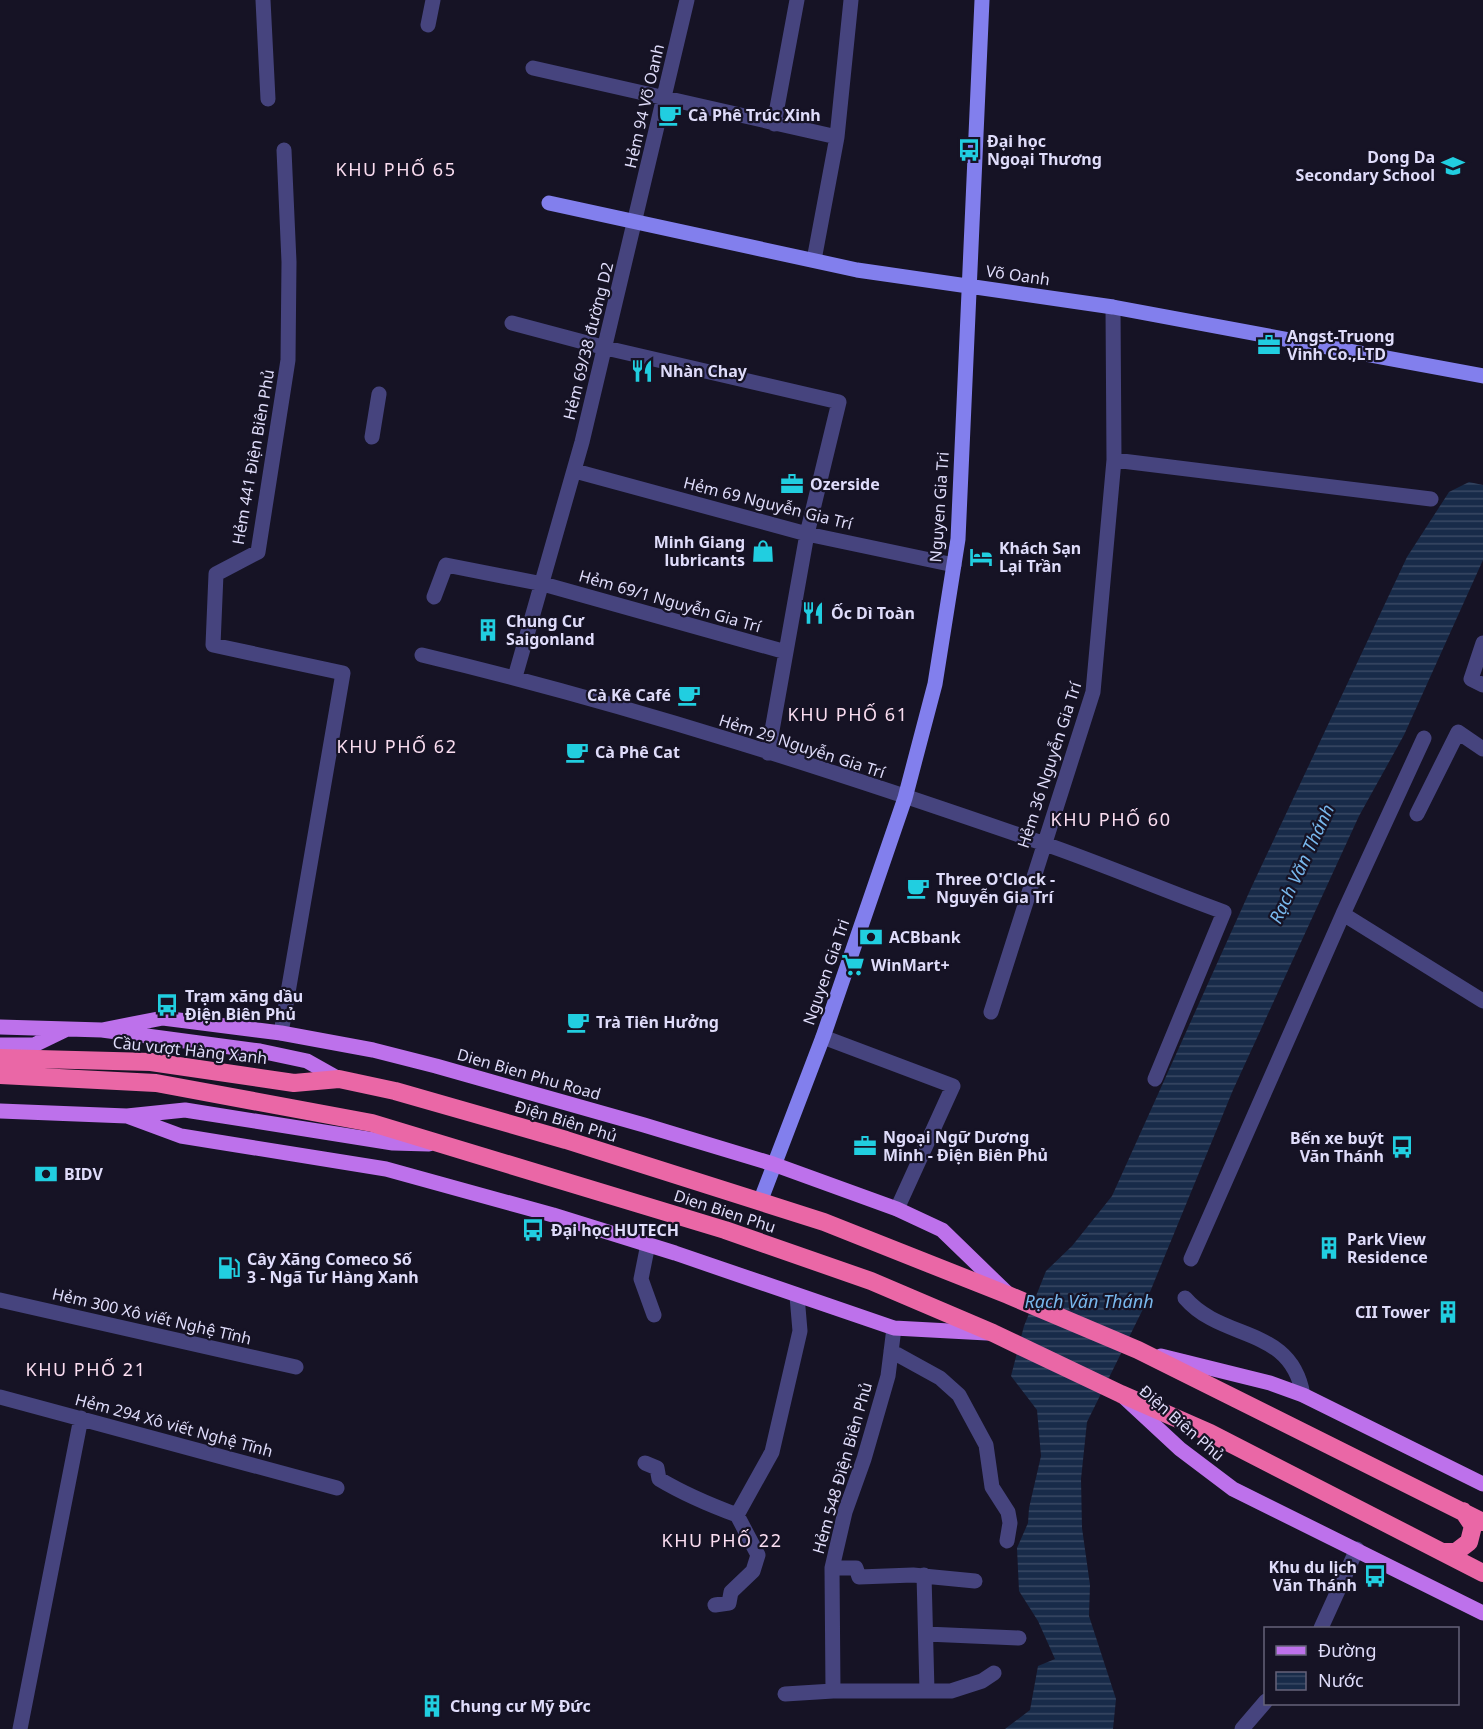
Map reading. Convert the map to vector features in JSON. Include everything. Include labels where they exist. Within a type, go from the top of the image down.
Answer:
[{"type":"highway","name":"Cầu vượt Hàng Xanh","points":[[0,1058],[151,1062],[294,1083],[339,1079]]},
{"type":"highway","points":[[0,1075],[156,1083],[372,1123],[438,1144]]},
{"type":"highway","name":"Điện Biên Phủ","points":[[339,1079],[395,1091],[566,1140],[824,1222],[1008,1295],[1138,1350],[1483,1522]]},
{"type":"highway","name":"Dien Bien Phu","points":[[438,1144],[725,1230],[871,1281],[993,1333],[1121,1394]]},
{"type":"highway","name":"Điện Biên Phủ","points":[[1121,1394],[1210,1433],[1483,1573]]},
{"type":"highway","points":[[1442,1552],[1456,1552],[1469,1542],[1473,1526],[1463,1511]]},
{"type":"main road","name":"Dien Bien Phu Road","points":[[0,1027],[102,1030],[163,1018],[281,1033],[373,1050],[436,1066],[773,1164],[897,1209],[942,1230],[1008,1295]]},
{"type":"main road","points":[[0,1045],[34,1046],[67,1029]]},
{"type":"main road","name":"Điện Biên Phủ","points":[[102,1030],[260,1051],[307,1061],[339,1079]]},
{"type":"main road","points":[[0,1111],[127,1116],[185,1110],[393,1143],[438,1144]]},
{"type":"main road","points":[[127,1116],[181,1136],[386,1169],[553,1215],[894,1328],[993,1333]]},
{"type":"main road","points":[[1138,1350],[1270,1383],[1303,1395],[1483,1484]]},
{"type":"main road","name":"Điện Biên Phủ","points":[[1121,1394],[1180,1449],[1233,1489],[1483,1613]]},
{"type":"street","points":[[263,0],[268,99]]},
{"type":"street","points":[[428,25],[434,0]]},
{"type":"street","name":"Hẻm 94 Võ Oanh","points":[[637,220],[687,0]]},
{"type":"street","points":[[774,124],[797,0]]},
{"type":"street","points":[[814,260],[837,137],[851,0]]},
{"type":"street","name":"Nguyen Gia Tri","points":[[760,1202],[823,1037],[905,798],[935,684],[958,539],[982,0]]},
{"type":"street","points":[[533,68],[837,137]]},
{"type":"street","name":"Hẻm 441 Điện Biên Phủ","points":[[281,1033],[343,673],[213,645],[216,574],[258,552],[278,434],[281,397],[288,360],[289,262],[284,150]]},
{"type":"street","name":"Võ Oanh","points":[[549,203],[637,220],[857,270],[1113,307],[1483,376]]},
{"type":"street","name":"Hẻm 69/38 đường D2","points":[[515,677],[575,471],[637,220]]},
{"type":"street","name":"Hẻm 36 Nguyễn Gia Trí","points":[[991,1012],[1093,692],[1114,460],[1113,307]]},
{"type":"street","points":[[512,323],[606,348],[839,402],[807,534],[768,753]]},
{"type":"street","points":[[372,437],[379,394]]},
{"type":"street","points":[[1114,460],[1431,500]]},
{"type":"street","name":"Hẻm 69 Nguyễn Gia Trí","points":[[575,471],[807,534],[954,565]]},
{"type":"street","name":"Hẻm 69/1 Nguyễn Gia Trí","points":[[434,597],[446,565],[543,585],[786,652]]},
{"type":"street","points":[[1483,643],[1471,679],[1483,685]]},
{"type":"street","name":"Hẻm 29 Nguyễn Gia Trí","points":[[422,655],[515,677],[768,753],[1043,843],[1224,912],[1155,1079]]},
{"type":"street","points":[[1417,814],[1458,732],[1483,749]]},
{"type":"street","points":[[1191,1259],[1343,914],[1424,738]]},
{"type":"street","points":[[1343,914],[1483,1001]]},
{"type":"street","points":[[823,1037],[953,1086],[897,1209]]},
{"type":"street","points":[[648,1245],[641,1279],[654,1315]]},
{"type":"street","points":[[737,1515],[772,1452],[800,1331],[798,1296]]},
{"type":"street","points":[[1185,1298],[1206,1317],[1276,1347],[1292,1364],[1303,1395]]},
{"type":"street","name":"Hẻm 300 Xô viết Nghệ Tĩnh","points":[[0,1300],[296,1367]]},
{"type":"street","name":"Hẻm 548 Điện Biên Phủ","points":[[832,1690],[831,1568],[845,1512],[864,1459],[888,1376],[894,1328]]},
{"type":"street","points":[[891,1351],[940,1378],[959,1395],[986,1445],[992,1487],[1008,1512],[1010,1523],[1007,1540]]},
{"type":"street","name":"Hẻm 294 Xô viết Nghệ Tĩnh","points":[[0,1397],[338,1488]]},
{"type":"street","points":[[20,1729],[81,1418]]},
{"type":"street","points":[[645,1463],[657,1468],[659,1479],[668,1485],[705,1504],[737,1515],[758,1555],[753,1571],[730,1592],[729,1603],[715,1605]]},
{"type":"street","points":[[1322,1627],[1357,1549]]},
{"type":"street","points":[[831,1568],[856,1568],[859,1577],[924,1575],[975,1581]]},
{"type":"street","points":[[924,1575],[927,1691]]},
{"type":"street","points":[[926,1635],[1019,1638]]},
{"type":"street","points":[[785,1694],[832,1690],[951,1691],[982,1681],[994,1673]]},
{"type":"street","points":[[1242,1729],[1264,1703]]},
{"type":"water","name":"Rạch Văn Thánh","points":[[1469,482],[1483,485],[1483,560],[1404,735],[1359,816],[1233,1090],[1143,1309],[1087,1422],[1081,1479],[1082,1528],[1090,1585],[1089,1616],[1116,1699],[1113,1729],[1005,1729],[1030,1710],[1038,1666],[1055,1659],[1038,1621],[1019,1591],[1017,1548],[1028,1523],[1029,1508],[1041,1456],[1037,1410],[1011,1376],[1024,1326],[1046,1271],[1072,1246],[1112,1196],[1252,886],[1407,557],[1449,492]]},
{"type":"place","name":"Cà Phê Trúc Xinh","points":[[670,115]]},
{"type":"place","name":"Đại học Ngoại Thương","points":[[969,150]]},
{"type":"place","name":"Dong Da Secondary School","points":[[1453,166]]},
{"type":"place","name":"Angst-Truong Vinh Co.,LTD","points":[[1269,345]]},
{"type":"place","name":"Nhàn Chay","points":[[642,371]]},
{"type":"place","name":"Ozerside","points":[[792,484]]},
{"type":"place","name":"Minh Giang lubricants","points":[[763,551]]},
{"type":"place","name":"Khách Sạn Lại Trần","points":[[981,557]]},
{"type":"place","name":"Ốc Dì Toàn","points":[[813,613]]},
{"type":"place","name":"Chung Cư Saigonland","points":[[488,630]]},
{"type":"place","name":"Cà Kê Café","points":[[689,695]]},
{"type":"place","name":"Cà Phê Cat","points":[[577,752]]},
{"type":"place","name":"Three O'Clock - Nguyễn Gia Trí","points":[[918,888]]},
{"type":"place","name":"ACBbank","points":[[871,937]]},
{"type":"place","name":"WinMart+","points":[[853,965]]},
{"type":"place","name":"Trạm xăng dầu Điện Biên Phủ","points":[[167,1005]]},
{"type":"place","name":"Trà Tiên Hưởng","points":[[578,1022]]},
{"type":"place","name":"Ngoại Ngữ Dương Minh - Điện Biên Phủ","points":[[865,1146]]},
{"type":"place","name":"Bến xe buýt Văn Thánh","points":[[1402,1147]]},
{"type":"place","name":"BIDV","points":[[46,1174]]},
{"type":"place","name":"Đại học HUTECH","points":[[533,1230]]},
{"type":"place","name":"Park View Residence","points":[[1329,1248]]},
{"type":"place","name":"Cây Xăng Comeco Số 3 - Ngã Tư Hàng Xanh","points":[[229,1268]]},
{"type":"place","name":"CII Tower","points":[[1448,1312]]},
{"type":"place","name":"Khu du lịch Văn Thánh","points":[[1375,1576]]},
{"type":"place","name":"Chung cư Mỹ Đức","points":[[432,1706]]},
{"type":"district","name":"KHU PHỐ 65","points":[[396,170]]},
{"type":"district","name":"KHU PHỐ 61","points":[[848,715]]},
{"type":"district","name":"KHU PHỐ 62","points":[[397,747]]},
{"type":"district","name":"KHU PHỐ 60","points":[[1111,820]]},
{"type":"district","name":"KHU PHỐ 21","points":[[86,1370]]},
{"type":"district","name":"KHU PHỐ 22","points":[[722,1541]]}]
